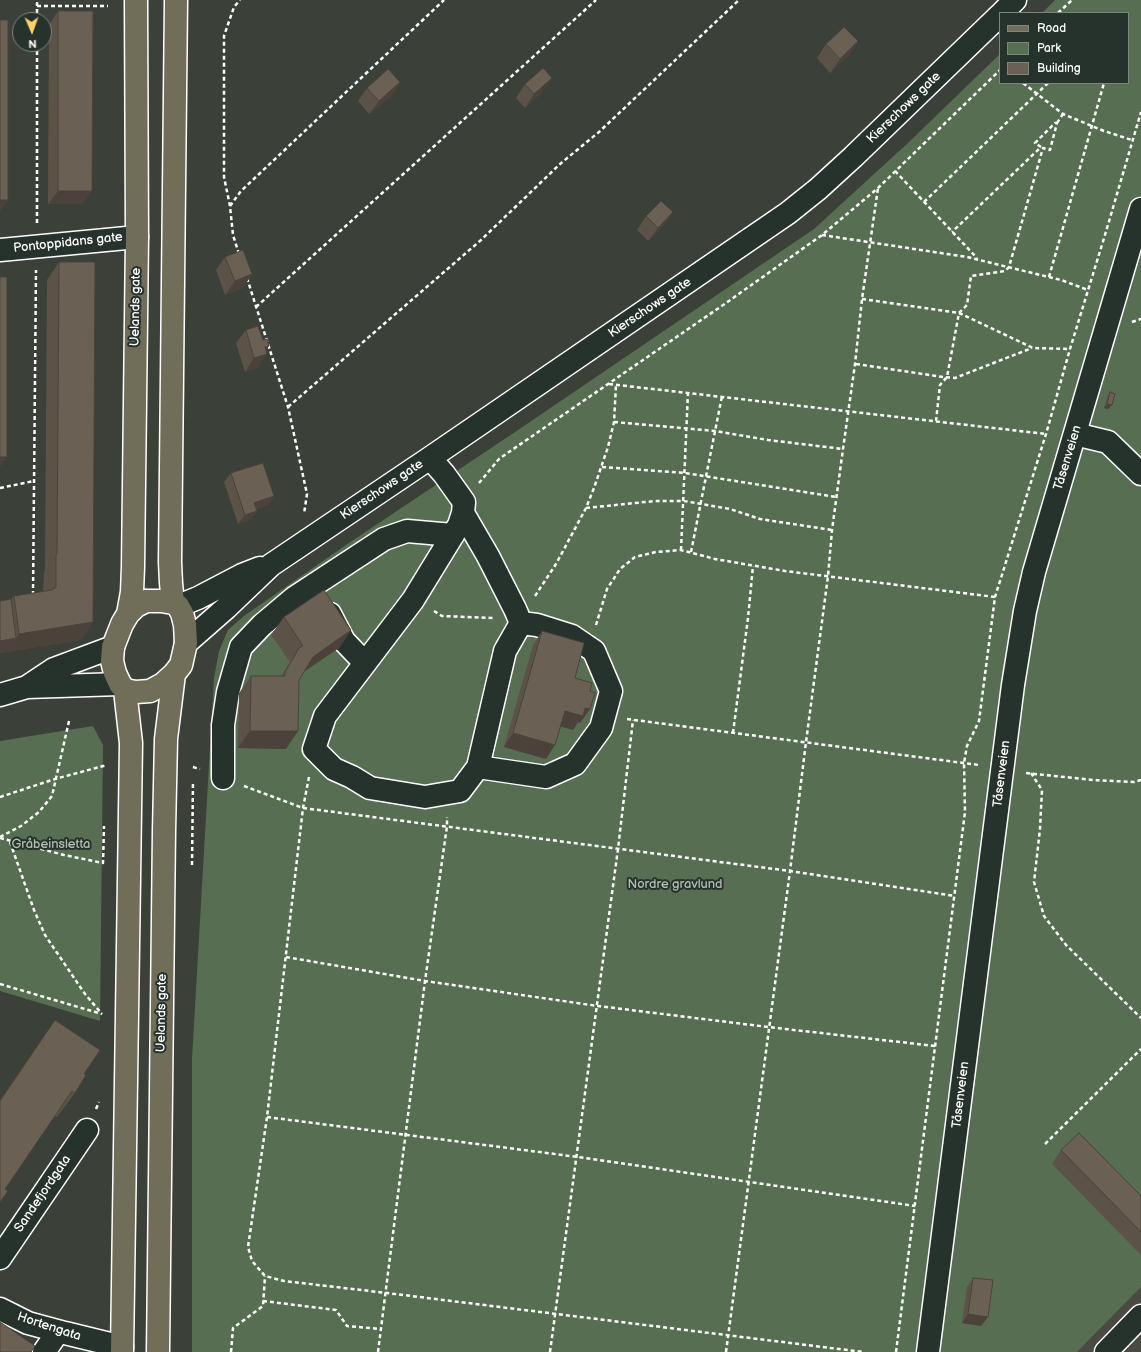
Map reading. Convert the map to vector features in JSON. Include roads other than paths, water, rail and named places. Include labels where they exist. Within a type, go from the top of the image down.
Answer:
[{"type":"main road","name":"Uelands gate","points":[[128,614],[132,592],[133,567],[137,237],[136,0]]},
{"type":"main road","name":"Uelands gate","points":[[122,687],[136,692],[150,691],[163,684],[174,674],[180,664],[186,643],[185,624],[182,613],[176,604],[170,583],[176,0]]},
{"type":"main road","name":"Uelands gate","points":[[122,1349],[131,743],[122,687],[114,673],[112,661],[113,647],[122,624],[128,614],[136,606],[146,602],[161,601],[176,604]]},
{"type":"main road","name":"Uelands gate","points":[[158,1352],[166,739],[174,674]]},
{"type":"street","name":"Kierschows gate","points":[[1003,12],[1015,0]]},
{"type":"street","name":"Kierschows gate","points":[[186,643],[226,608],[271,565],[788,213],[818,189],[853,157],[999,16]]},
{"type":"street","name":"Tåsenveien","points":[[928,1352],[1011,701],[1023,626],[1034,572],[1141,209]]},
{"type":"street","name":"Pontoppidans gate","points":[[0,250],[137,237]]},
{"type":"street","points":[[1075,434],[1108,442],[1141,474]]},
{"type":"street","points":[[430,458],[444,474],[463,507],[519,618],[572,636],[594,651],[611,691],[601,728],[575,764],[546,777],[478,767]]},
{"type":"street","points":[[463,507],[459,526],[412,600],[325,716],[314,749],[334,769],[352,777],[370,788],[424,797],[460,791],[478,767],[505,651],[519,618]]},
{"type":"street","points":[[223,778],[223,725],[228,692],[241,647],[262,625],[294,598],[384,539],[407,531],[453,536]]},
{"type":"street","name":"Kierschows gate","points":[[176,604],[198,598],[242,575],[271,565]]},
{"type":"street","points":[[315,584],[344,641],[364,663]]},
{"type":"street","points":[[27,687],[54,668],[113,647]]},
{"type":"street","points":[[0,695],[27,687],[122,687]]},
{"type":"street","name":"Sandefjordgata","points":[[0,1258],[87,1130]]},
{"type":"street","name":"Hortengata","points":[[0,1309],[28,1323],[122,1349]]},
{"type":"street","points":[[1106,1352],[1141,1316]]},
{"type":"street","points":[[44,1352],[58,1332]]},
{"type":"park label","name":"Gråbeinsletta","points":[[51,845]]},
{"type":"park label","name":"Nordre gravlund","points":[[675,885]]}]
